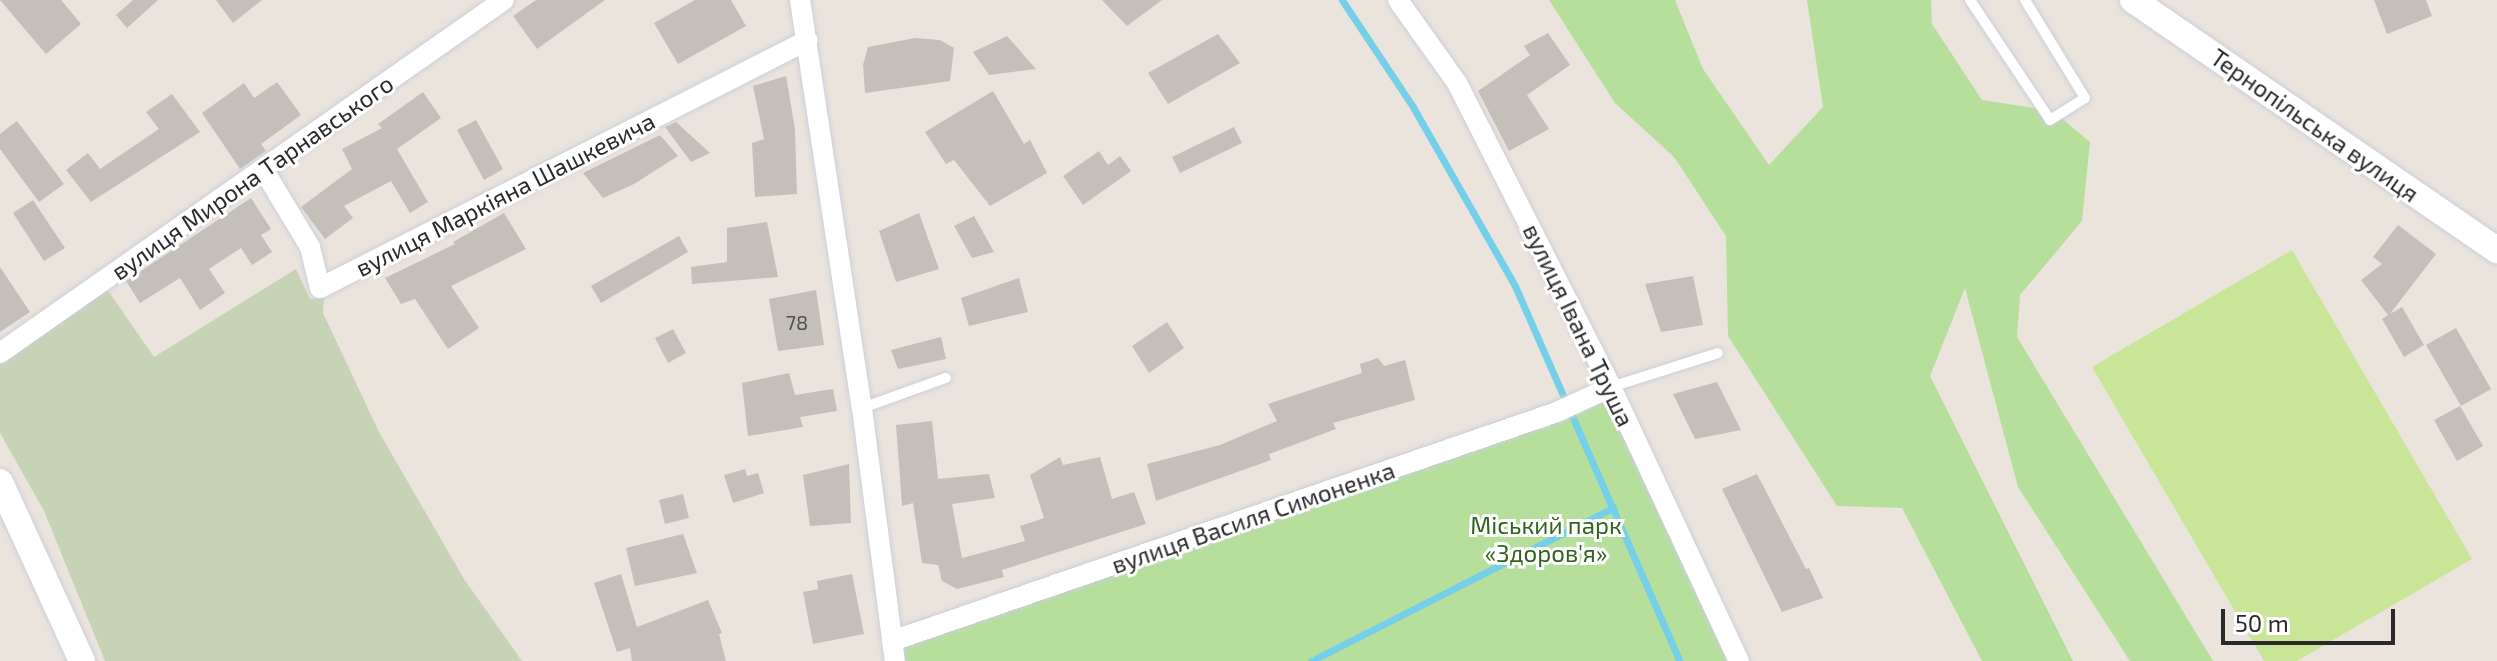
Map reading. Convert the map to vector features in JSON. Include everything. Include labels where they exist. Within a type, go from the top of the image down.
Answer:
[{"type":"street","name":"вулиця Мирона Тарнавського","points":[[0,353],[504,0]]},
{"type":"street","points":[[800,0],[862,408],[894,651]]},
{"type":"street","name":"вулиця Івана Труша","points":[[1398,0],[1457,83],[1611,387],[1739,661]]},
{"type":"street","name":"Тернопільська вулиця","points":[[2133,0],[2497,250]]},
{"type":"street","name":"вулиця Маркіяна Шашкевича","points":[[263,169],[310,247],[319,293],[808,40]]},
{"type":"street","name":"вулиця Василя Симоненка","points":[[894,651],[1557,412],[1611,387]]},
{"type":"street","points":[[0,482],[82,661]]},
{"type":"lane","points":[[1970,0],[2050,120],[2085,98],[2025,0]]},
{"type":"lane","points":[[1611,387],[1631,384],[1718,353]]},
{"type":"lane","points":[[862,408],[946,378]]},
{"type":"green space","points":[[1549,0],[1675,0],[1703,69],[1769,165],[1823,107],[1807,0],[1931,0],[1932,24],[1982,100],[2053,111],[2090,142],[2082,221],[2020,295],[2017,337],[2213,661],[2130,661],[2018,487],[1965,288],[1930,376],[2073,661],[1982,661],[1902,508],[1837,506],[1728,336],[1726,236],[1674,157],[1615,103]]},
{"type":"green space","points":[[2292,250],[2472,559],[2297,661],[2264,661],[2092,367]]},
{"type":"green space","points":[[296,269],[310,299],[324,297],[323,313],[379,432],[464,579],[522,661],[105,661],[44,511],[0,433],[0,361],[107,289],[154,357]]},
{"type":"green space","name":"Міський парк «Здоров'я»","points":[[1611,387],[1739,661],[895,661],[892,641]]},
{"type":"building","points":[[0,0],[61,0],[81,24],[46,54]]},
{"type":"building","points":[[133,0],[158,0],[127,28],[116,15]]},
{"type":"building","points":[[216,0],[262,0],[233,23]]},
{"type":"building","points":[[536,0],[605,0],[537,49],[513,16]]},
{"type":"building","points":[[695,0],[731,0],[746,26],[678,64],[654,23]]},
{"type":"building","points":[[1102,0],[1162,0],[1127,26]]},
{"type":"building","points":[[2374,0],[2426,0],[2432,16],[2387,34]]},
{"type":"building","points":[[1548,33],[1570,65],[1527,95],[1549,129],[1509,151],[1478,91],[1530,55],[1524,46]]},
{"type":"building","points":[[1218,34],[1240,63],[1168,104],[1148,73]]},
{"type":"building","points":[[1007,36],[1036,69],[989,75],[973,52]]},
{"type":"building","points":[[915,38],[940,40],[954,48],[950,81],[865,93],[863,65],[868,47]]},
{"type":"building","points":[[786,76],[795,129],[797,194],[755,197],[752,143],[764,139],[753,86]]},
{"type":"building","points":[[277,82],[301,115],[261,144],[266,151],[240,169],[202,113],[244,83],[254,98]]},
{"type":"building","points":[[993,91],[1024,144],[1030,140],[1047,173],[990,206],[954,160],[946,164],[925,132]]},
{"type":"building","points":[[423,92],[441,118],[397,149],[428,202],[410,213],[391,181],[344,206],[353,218],[325,239],[301,207],[352,169],[342,149],[382,128],[378,124]]},
{"type":"building","points":[[172,94],[200,132],[91,202],[66,170],[88,153],[100,169],[159,129],[146,112]]},
{"type":"building","points":[[476,120],[503,169],[484,180],[457,130]]},
{"type":"building","points":[[17,121],[64,184],[39,202],[0,149],[0,134]]},
{"type":"building","points":[[676,122],[710,153],[691,162],[665,127]]},
{"type":"building","points":[[1234,127],[1242,143],[1180,173],[1172,157]]},
{"type":"building","points":[[660,135],[678,156],[634,184],[603,198],[583,173]]},
{"type":"building","points":[[1099,151],[1108,165],[1120,156],[1131,171],[1083,205],[1063,176]]},
{"type":"building","points":[[251,198],[271,229],[261,235],[272,252],[252,265],[241,248],[209,269],[225,293],[200,310],[180,278],[140,303],[126,281]]},
{"type":"building","points":[[33,200],[65,248],[44,261],[13,213]]},
{"type":"building","points":[[504,213],[526,249],[451,286],[479,328],[448,349],[415,299],[401,304],[385,278],[455,244],[453,242]]},
{"type":"building","points":[[919,213],[939,269],[896,282],[879,231]]},
{"type":"building","points":[[974,216],[994,252],[972,258],[954,226]]},
{"type":"building","points":[[767,222],[778,277],[692,284],[691,267],[727,262],[727,228]]},
{"type":"building","points":[[2398,225],[2436,254],[2390,314],[2402,307],[2424,345],[2404,357],[2382,319],[2388,315],[2361,280],[2382,264],[2373,257]]},
{"type":"building","points":[[679,236],[688,252],[601,303],[591,286]]},
{"type":"building","points":[[0,267],[30,312],[0,332]]},
{"type":"building","points":[[1693,276],[1703,325],[1661,332],[1645,284]]},
{"type":"building","points":[[1019,278],[1028,312],[969,326],[961,298]]},
{"type":"building","points":[[816,290],[824,345],[778,351],[769,299]]},
{"type":"building","points":[[1167,322],[1184,348],[1149,373],[1132,346]]},
{"type":"building","points":[[2456,328],[2491,389],[2461,406],[2426,345]]},
{"type":"building","points":[[673,329],[686,353],[668,363],[655,338]]},
{"type":"building","points":[[941,337],[946,359],[898,369],[891,350]]},
{"type":"building","points":[[1378,358],[1384,366],[1405,360],[1415,400],[1333,423],[1336,429],[1269,454],[1271,460],[1156,501],[1147,464],[1220,445],[1277,421],[1268,404],[1362,373],[1360,364]]},
{"type":"building","points":[[789,373],[795,395],[833,389],[837,411],[800,417],[803,427],[748,436],[742,383]]},
{"type":"building","points":[[1717,382],[1741,430],[1695,439],[1673,394]]},
{"type":"building","points":[[2460,406],[2483,446],[2457,461],[2434,420]]},
{"type":"building","points":[[932,421],[938,479],[989,474],[995,498],[952,504],[962,558],[1025,541],[1020,526],[1044,518],[1030,475],[1060,457],[1063,465],[1100,457],[1112,499],[1134,492],[1146,524],[1002,570],[1004,577],[957,589],[942,581],[938,565],[922,563],[913,503],[902,506],[896,425]]},
{"type":"building","points":[[849,464],[851,523],[810,526],[803,475]]},
{"type":"building","points":[[745,469],[747,476],[758,473],[764,493],[733,503],[724,475]]},
{"type":"building","points":[[1757,474],[1823,598],[1782,612],[1722,489]]},
{"type":"building","points":[[683,494],[689,518],[665,524],[659,500]]},
{"type":"building","points":[[683,534],[697,573],[635,586],[626,548]]},
{"type":"building","points":[[621,574],[637,627],[708,600],[722,633],[719,634],[726,661],[632,661],[630,648],[617,652],[594,583]]},
{"type":"building","points":[[852,574],[864,634],[813,644],[803,592],[818,589],[817,581]]},
{"type":"waterway","points":[[1342,0],[1413,107],[1515,286],[1680,661]]},
{"type":"waterway","points":[[1311,661],[1613,508]]}]
